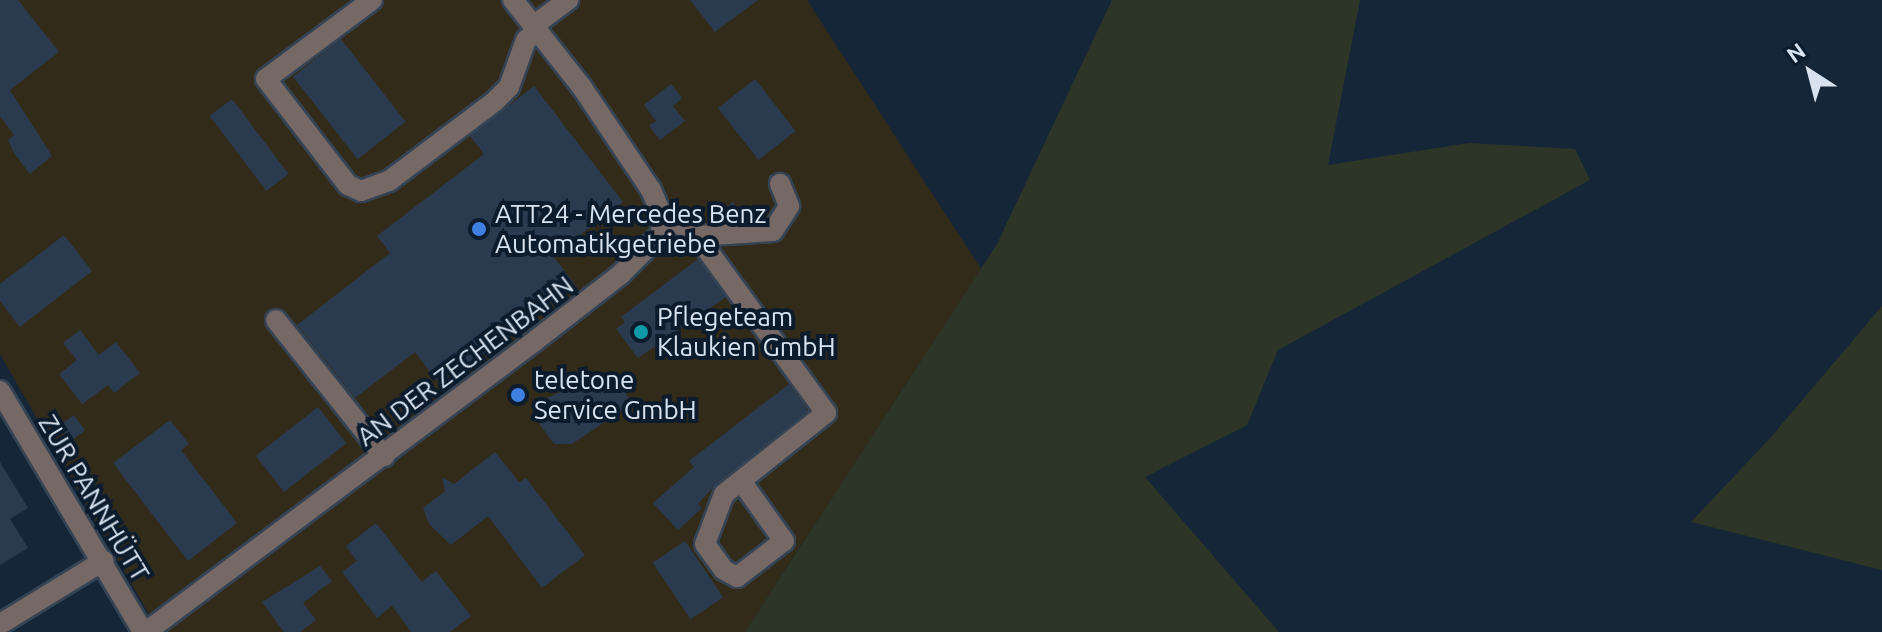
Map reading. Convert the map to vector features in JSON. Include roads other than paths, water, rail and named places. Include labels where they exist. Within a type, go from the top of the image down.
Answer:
[{"type":"street","points":[[372,0],[266,79],[348,185],[361,191],[389,181],[495,101],[509,87],[526,40],[535,28],[568,0]]},
{"type":"street","points":[[513,0],[581,86],[660,211],[697,236],[826,413],[724,494],[705,536],[724,570],[737,577],[784,541],[741,481]]},
{"type":"street","points":[[697,236],[773,231],[789,206],[780,184]]},
{"type":"street","name":"AN DER ZECHENBAHN","points":[[144,632],[384,456],[621,274],[662,233],[660,211]]},
{"type":"street","points":[[276,320],[384,456]]},
{"type":"street","name":"ZUR PANNHÜTT","points":[[0,391],[144,632]]},
{"type":"street","points":[[2,623],[103,561]]},
{"type":"place","name":"ATT24 - Mercedes Benz Automatikgetriebe","points":[[479,229]]},
{"type":"place","name":"Pflegeteam Klaukien GmbH","points":[[641,332]]},
{"type":"place","name":"teletone Service GmbH","points":[[518,395]]}]
